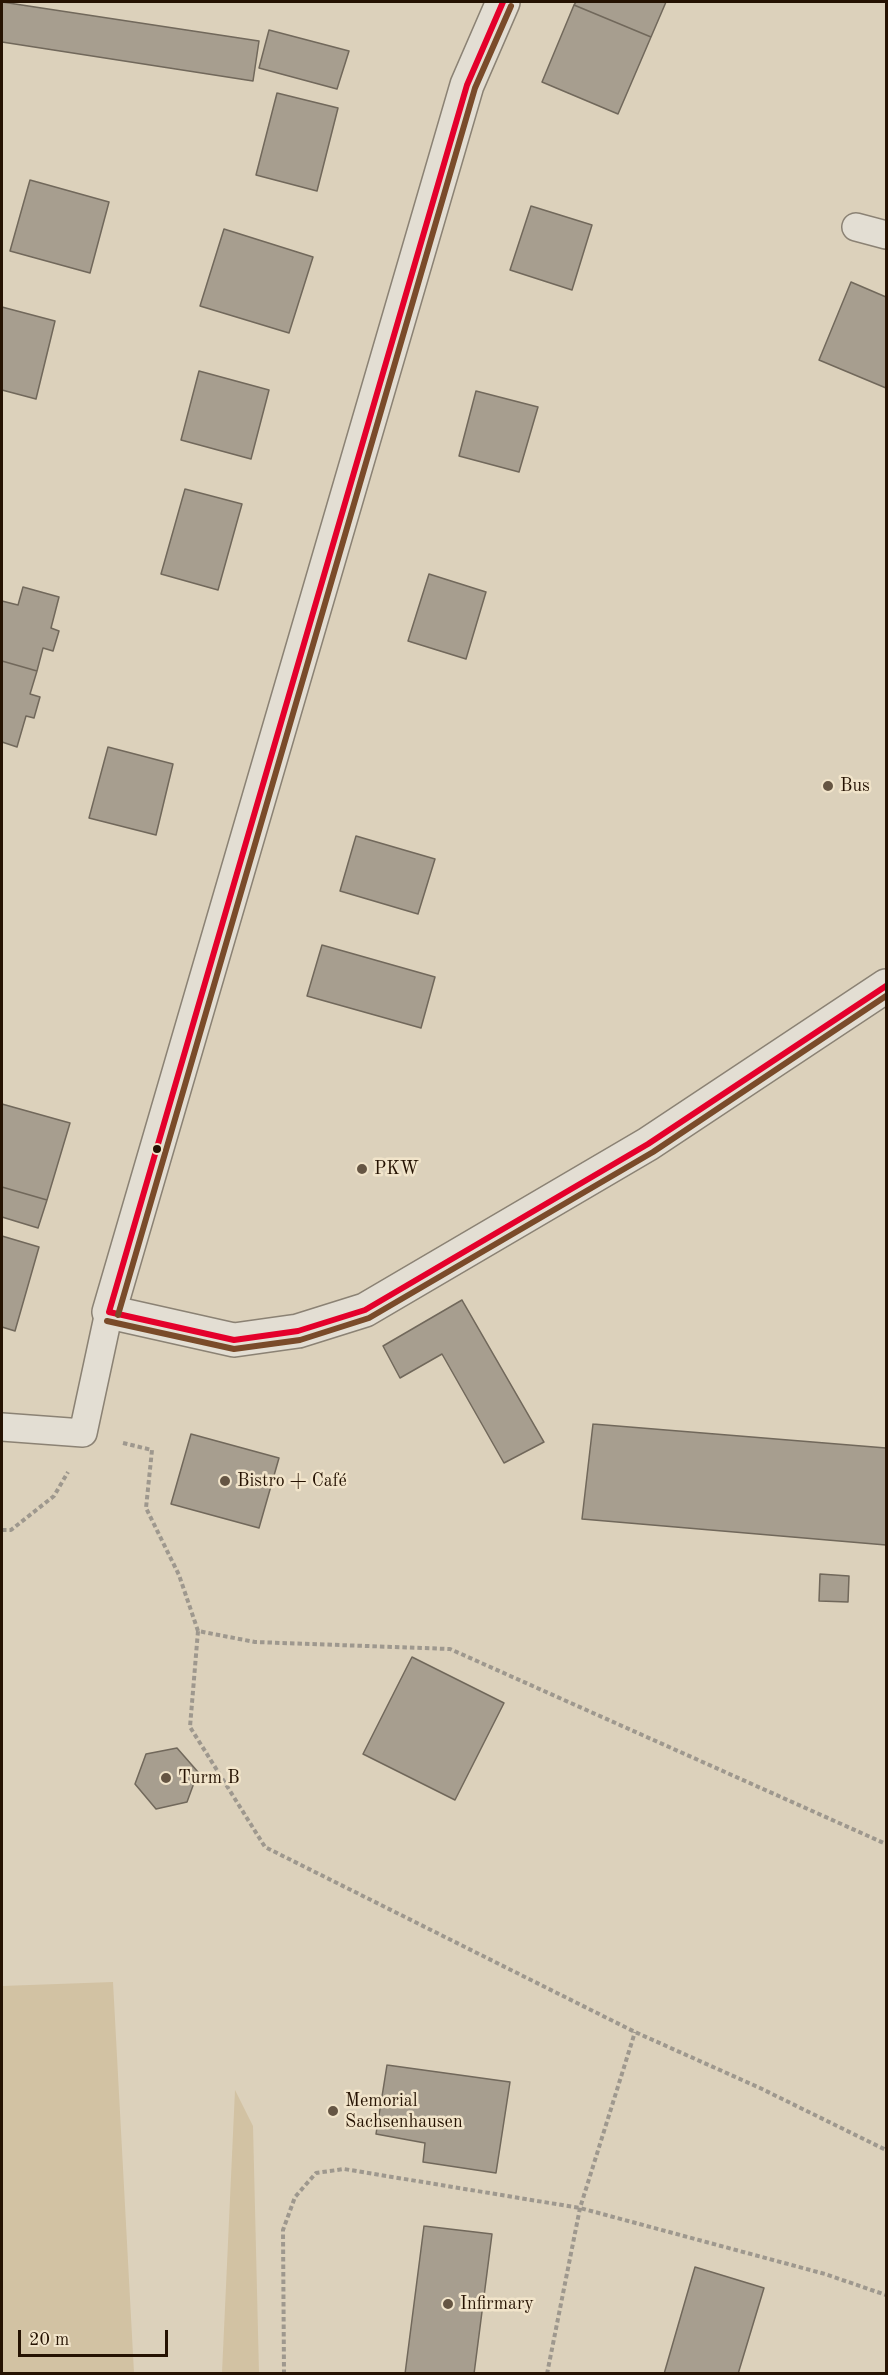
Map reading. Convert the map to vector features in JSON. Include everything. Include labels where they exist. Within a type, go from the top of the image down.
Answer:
[{"type":"street","points":[[503,2],[464,97],[109,1312],[234,1340],[298,1331],[365,1310],[648,1144],[886,986]]},
{"type":"lane","points":[[856,227],[886,235]]},
{"type":"lane","points":[[2,1427],[83,1433],[109,1312]]},
{"type":"path","points":[[83,1433],[152,1450],[146,1508],[179,1575],[198,1631],[190,1727],[265,1846],[635,2032],[760,2088],[886,2150]]},
{"type":"path","points":[[2,1530],[11,1530],[54,1496],[71,1468]]},
{"type":"path","points":[[198,1631],[255,1642],[450,1649],[886,1844]]},
{"type":"path","points":[[547,2373],[579,2208],[635,2032]]},
{"type":"path","points":[[284,2373],[283,2230],[295,2197],[316,2173],[344,2169],[579,2208],[825,2274],[886,2295]]},
{"type":"shaded area","points":[[113,1982],[134,2373],[2,2373],[2,1986]]},
{"type":"shaded area","points":[[235,2090],[253,2126],[259,2373],[222,2373]]},
{"type":"building","points":[[2,2],[259,41],[253,81],[2,42]]},
{"type":"building","points":[[576,2],[666,2],[651,37],[574,5]]},
{"type":"building","points":[[574,5],[651,37],[618,114],[542,82]]},
{"type":"building","points":[[269,30],[349,51],[337,89],[259,68]]},
{"type":"building","points":[[277,93],[338,108],[317,191],[256,175]]},
{"type":"building","points":[[30,180],[109,202],[90,273],[10,251]]},
{"type":"building","points":[[531,206],[592,225],[572,290],[510,270]]},
{"type":"building","points":[[224,229],[313,257],[289,333],[200,306]]},
{"type":"building","points":[[851,282],[886,297],[886,388],[819,360]]},
{"type":"building","points":[[2,307],[55,321],[36,399],[2,390]]},
{"type":"building","points":[[199,371],[269,390],[251,459],[181,440]]},
{"type":"building","points":[[476,391],[538,407],[519,472],[459,456]]},
{"type":"building","points":[[185,489],[242,504],[218,590],[161,574]]},
{"type":"building","points":[[429,574],[486,592],[466,659],[408,641]]},
{"type":"building","points":[[23,587],[59,597],[51,628],[59,631],[53,651],[43,648],[37,671],[2,661],[2,601],[18,605]]},
{"type":"building","points":[[2,661],[37,671],[30,694],[40,697],[34,718],[26,716],[17,747],[2,742]]},
{"type":"building","points":[[108,747],[173,764],[156,835],[89,818]]},
{"type":"building","points":[[356,836],[435,859],[418,914],[340,891]]},
{"type":"building","points":[[322,945],[435,977],[421,1028],[307,996]]},
{"type":"building","points":[[2,1104],[70,1123],[47,1200],[2,1187]]},
{"type":"building","points":[[2,1187],[47,1200],[38,1228],[2,1217]]},
{"type":"building","points":[[2,1236],[39,1247],[15,1331],[2,1327]]},
{"type":"building","points":[[462,1300],[544,1442],[504,1463],[442,1354],[400,1378],[383,1346]]},
{"type":"building","points":[[593,1424],[886,1448],[886,1545],[582,1519]]},
{"type":"building","name":"Bistro + Café","points":[[191,1434],[279,1458],[259,1528],[171,1504]]},
{"type":"building","points":[[820,1574],[849,1576],[848,1602],[819,1601]]},
{"type":"building","points":[[412,1657],[504,1703],[455,1800],[363,1754]]},
{"type":"building","name":"Turm B","points":[[177,1748],[198,1772],[187,1802],[156,1809],[135,1784],[146,1754]]},
{"type":"building","points":[[387,2065],[510,2082],[496,2173],[423,2162],[425,2143],[376,2134]]},
{"type":"building","name":"Infirmary","points":[[424,2226],[492,2234],[474,2374],[405,2374]]},
{"type":"building","points":[[695,2267],[764,2288],[738,2374],[664,2374]]},
{"type":"transit line","points":[[109,1312],[467,85],[503,2]]},
{"type":"transit line","points":[[118,1315],[475,88],[511,6]]},
{"type":"transit line","points":[[109,1312],[234,1340],[298,1331],[365,1310],[648,1144],[886,986]]},
{"type":"transit line","points":[[107,1321],[234,1349],[300,1340],[369,1318],[653,1152],[886,996]]},
{"type":"place","name":"Bus","points":[[828,786]]},
{"type":"place","name":"PKW","points":[[362,1169]]},
{"type":"place","name":"Bistro + Café","points":[[225,1481]]},
{"type":"place","name":"Turm B","points":[[166,1778]]},
{"type":"place","name":"Memorial Sachsenhausen","points":[[333,2111]]},
{"type":"place","name":"Infirmary","points":[[448,2304]]}]
